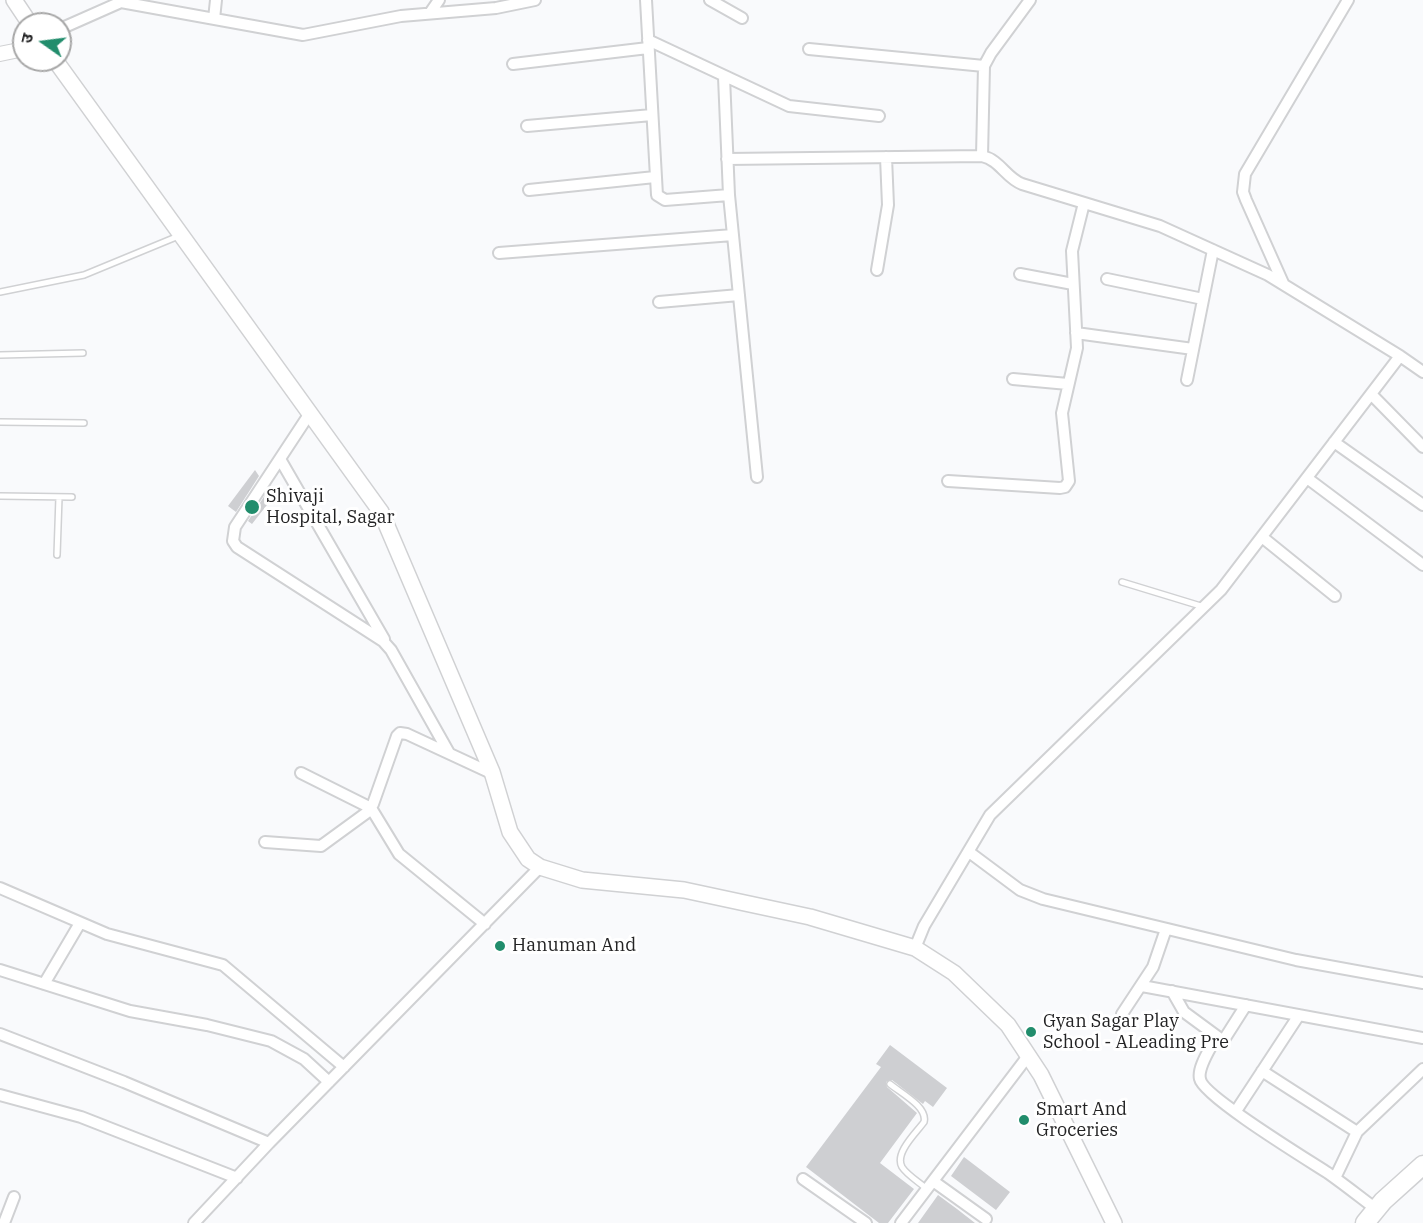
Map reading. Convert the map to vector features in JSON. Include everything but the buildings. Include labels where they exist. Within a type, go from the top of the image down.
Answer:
[{"type":"main road","points":[[63,72],[381,512],[491,773],[510,832],[528,859],[540,867],[582,880],[684,890],[787,912],[915,948],[954,974],[1008,1025],[1041,1075],[1114,1223]]},
{"type":"main road","points":[[1370,1216],[1423,1165]]},
{"type":"street","points":[[214,19],[216,0]]},
{"type":"street","points":[[430,13],[439,0]]},
{"type":"street","points":[[72,24],[122,2],[296,35],[311,35],[401,16],[496,8],[535,0]]},
{"type":"street","points":[[646,0],[657,195],[664,200],[729,195]]},
{"type":"street","points":[[710,0],[742,18]]},
{"type":"street","points":[[982,156],[984,66],[1030,0]]},
{"type":"street","points":[[1283,283],[1246,200],[1243,184],[1245,174],[1348,0]]},
{"type":"street","points":[[513,64],[648,44],[789,106],[879,116]]},
{"type":"street","points":[[809,49],[984,66]]},
{"type":"street","points":[[724,77],[729,195],[757,477]]},
{"type":"street","points":[[527,126],[652,115]]},
{"type":"street","points":[[727,159],[982,156],[990,158],[1017,182],[1160,226],[1283,283],[1423,372]]},
{"type":"street","points":[[877,270],[888,205],[886,157]]},
{"type":"street","points":[[529,190],[655,177]]},
{"type":"street","points":[[948,481],[1060,488],[1069,482],[1062,413],[1076,356],[1072,243],[1084,203]]},
{"type":"street","points":[[499,253],[733,235]]},
{"type":"street","points":[[1187,380],[1213,250]]},
{"type":"street","points":[[1020,274],[1073,284]]},
{"type":"street","points":[[1107,279],[1203,299]]},
{"type":"street","points":[[659,302],[739,295]]},
{"type":"street","points":[[1076,333],[1193,349]]},
{"type":"street","points":[[915,948],[924,926],[996,808],[1228,581],[1400,356]]},
{"type":"street","points":[[1013,379],[1068,384]]},
{"type":"street","points":[[1371,394],[1423,447]]},
{"type":"street","points":[[310,413],[235,528],[233,541],[237,547],[373,633],[389,647]]},
{"type":"street","points":[[1334,442],[1423,506]]},
{"type":"street","points":[[280,459],[449,753]]},
{"type":"street","points":[[1307,478],[1423,566]]},
{"type":"street","points":[[1262,537],[1335,596]]},
{"type":"street","points":[[265,842],[321,846],[371,808],[400,733],[407,734],[491,773]]},
{"type":"street","points":[[301,773],[371,808],[399,854],[485,924]]},
{"type":"street","points":[[969,852],[1030,895],[1296,960],[1423,983]]},
{"type":"street","points":[[194,1223],[269,1143],[540,867]]},
{"type":"street","points":[[0,888],[118,937],[223,965],[344,1066]]},
{"type":"street","points":[[44,984],[80,923]]},
{"type":"street","points":[[1122,1014],[1142,986],[1157,958],[1166,928]]},
{"type":"street","points":[[0,970],[130,1011],[207,1025],[272,1041],[304,1059],[329,1082]]},
{"type":"street","points":[[1142,986],[1423,1038]]},
{"type":"street","points":[[1172,991],[1184,1012],[1222,1040],[1245,1005]]},
{"type":"street","points":[[1236,1112],[1299,1015]]},
{"type":"street","points":[[0,1034],[124,1082],[269,1143]]},
{"type":"street","points":[[1216,1037],[1200,1069],[1200,1081],[1204,1087],[1236,1112],[1335,1178],[1370,1216]]},
{"type":"street","points":[[901,1223],[1028,1056]]},
{"type":"street","points":[[1335,1178],[1357,1132],[1423,1069]]},
{"type":"street","points":[[1262,1071],[1357,1132]]},
{"type":"street","points":[[0,1095],[81,1117],[237,1178]]},
{"type":"street","points":[[803,1179],[866,1223]]},
{"type":"street","points":[[930,1185],[986,1219]]},
{"type":"street","points":[[4,1223],[14,1197]]},
{"type":"lane","points":[[0,292],[84,275],[181,235]]},
{"type":"lane","points":[[0,356],[82,353]]},
{"type":"lane","points":[[0,422],[84,423]]},
{"type":"lane","points":[[0,496],[72,497]]},
{"type":"lane","points":[[57,555],[58,497]]},
{"type":"lane","points":[[1122,582],[1204,607]]},
{"type":"lane","points":[[890,1084],[922,1110],[924,1122],[900,1154],[900,1162],[902,1169],[930,1185]]},
{"type":"place","name":"Shivaji Hospital, Sagar","points":[[252,507]]},
{"type":"place","name":"Hanuman And","points":[[500,946]]},
{"type":"place","name":"Gyan Sagar Play School - ALeading Pre","points":[[1031,1032]]},
{"type":"place","name":"Smart And Groceries","points":[[1024,1120]]}]
